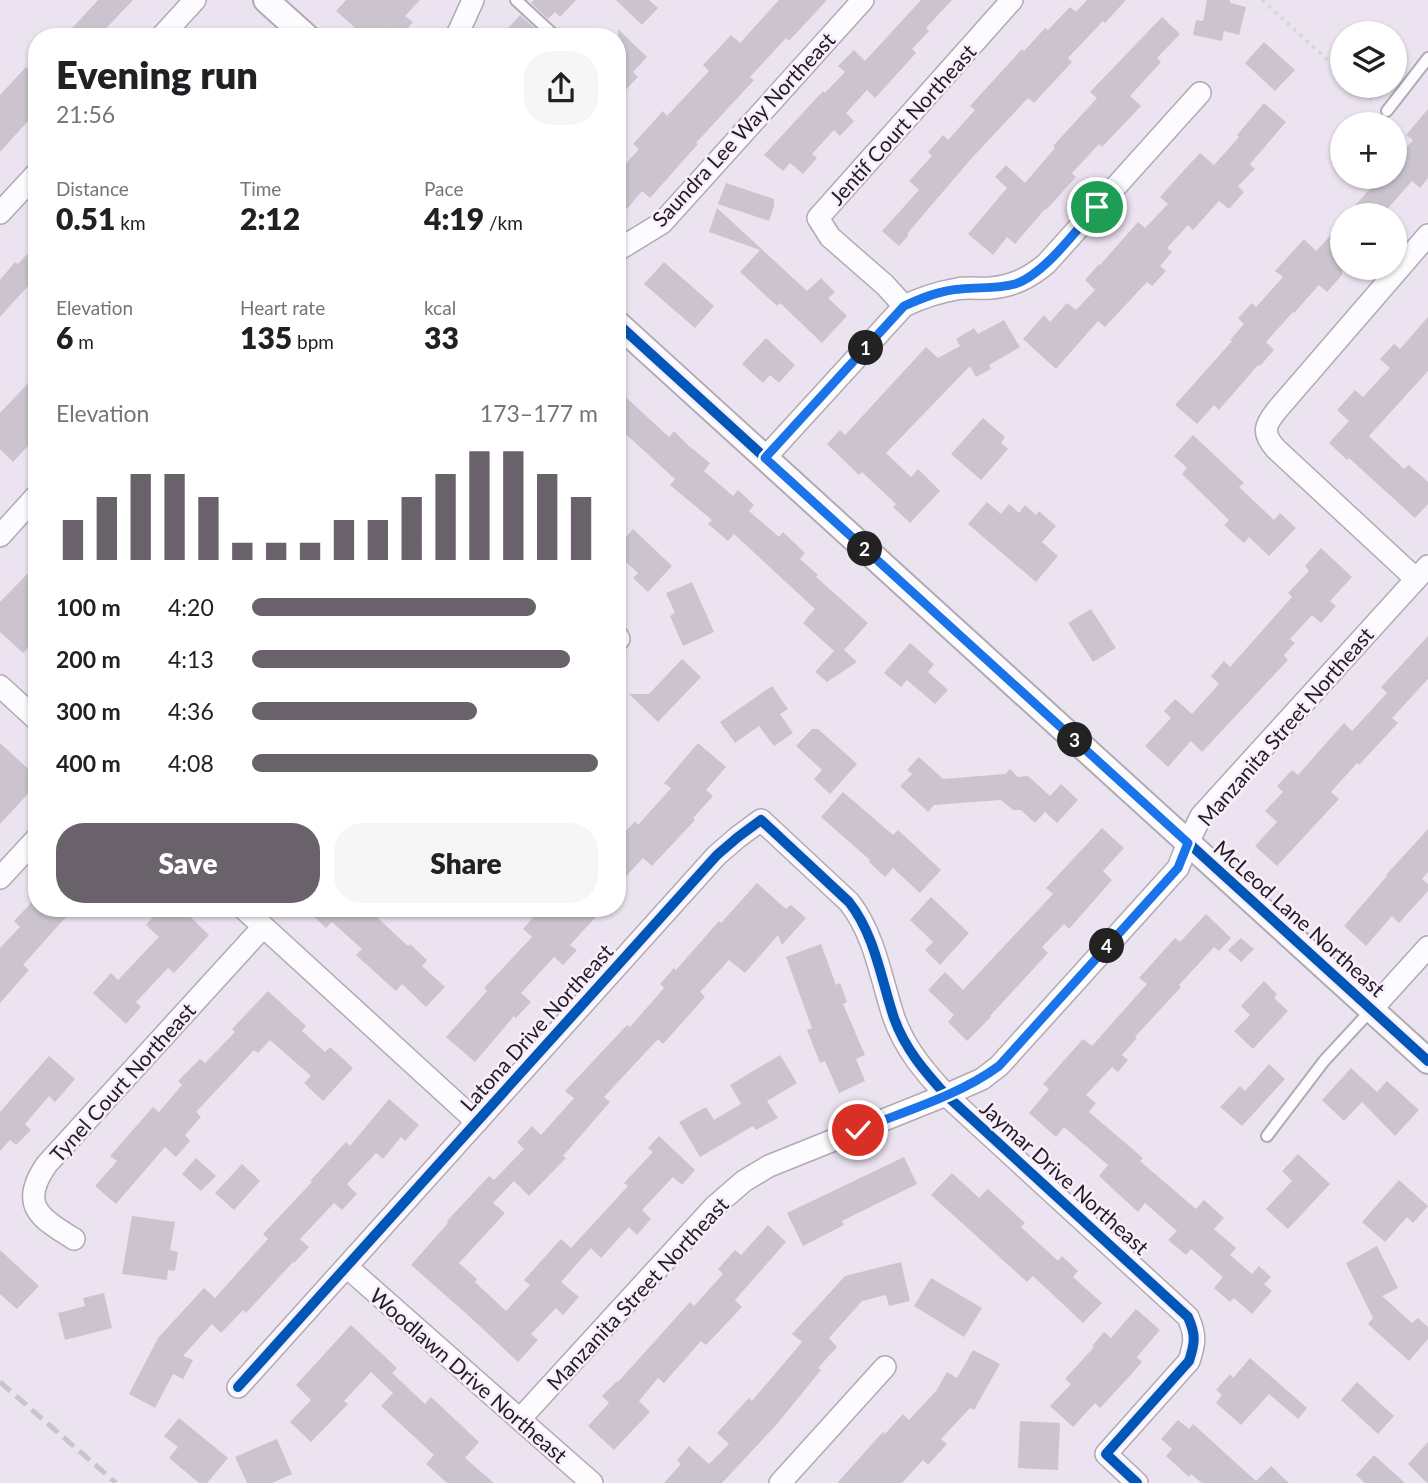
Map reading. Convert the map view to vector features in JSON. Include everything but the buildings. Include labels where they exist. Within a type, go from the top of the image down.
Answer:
[{"type":"street","points":[[169,28],[195,0]]},
{"type":"street","points":[[266,0],[297,28]]},
{"type":"street","points":[[460,28],[473,0]]},
{"type":"street","name":"Saundra Lee Way Northeast","points":[[626,245],[662,223],[863,0]]},
{"type":"street","name":"Jentif Court Northeast","points":[[904,306],[830,237],[818,218],[1012,0]]},
{"type":"street","points":[[765,458],[904,306],[923,297],[958,289],[1015,284],[1046,264],[1200,93]]},
{"type":"street","points":[[0,213],[28,183]]},
{"type":"street","points":[[1422,573],[1276,449],[1268,440],[1266,430],[1269,419],[1428,235]]},
{"type":"street","name":"McLeod Lane Northeast","points":[[626,331],[1428,1060]]},
{"type":"street","points":[[0,536],[28,505]]},
{"type":"street","name":"Manzanita Street Northeast","points":[[520,1419],[714,1206],[744,1181],[769,1166],[982,1079],[999,1066],[1178,868],[1201,816],[1422,573]]},
{"type":"street","points":[[0,686],[28,712]]},
{"type":"street","name":"Jaymar Drive Northeast","points":[[761,820],[849,902],[860,916],[895,1021],[920,1066],[946,1095],[1188,1317],[1194,1330],[1194,1345],[1189,1361],[1106,1454],[1137,1483]]},
{"type":"street","name":"Latona Drive Northeast","points":[[238,1387],[717,855],[761,820]]},
{"type":"street","points":[[0,878],[28,848]]},
{"type":"street","points":[[252,917],[477,1122]]},
{"type":"street","name":"Tynel Court Northeast","points":[[74,1239],[46,1222],[38,1213],[34,1202],[39,1175],[263,927]]},
{"type":"street","points":[[1372,1009],[1428,947]]},
{"type":"street","name":"Woodlawn Drive Northeast","points":[[346,1267],[592,1483]]},
{"type":"street","points":[[780,1483],[885,1367]]},
{"type":"lane","points":[[516,0],[546,28]]},
{"type":"lane","points":[[1387,111],[1428,58]]},
{"type":"lane","points":[[1267,1136],[1324,1061],[1372,1009]]},
{"type":"path","points":[[1262,0],[1330,63]]},
{"type":"railway","points":[[0,1382],[116,1483]]},
{"type":"cycle path","points":[[626,331],[1428,1061]]},
{"type":"cycle path","points":[[238,1387],[717,855],[761,820],[849,902],[858,915],[871,943],[894,1018],[916,1060],[931,1078],[946,1095],[1188,1317],[1194,1339],[1189,1361],[1106,1454],[1137,1483]]},
{"type":"route","points":[[858,1130],[982,1079],[999,1066],[1178,868],[1188,843],[765,458],[904,306],[923,297],[958,289],[1015,284],[1046,264],[1097,207]]}]
